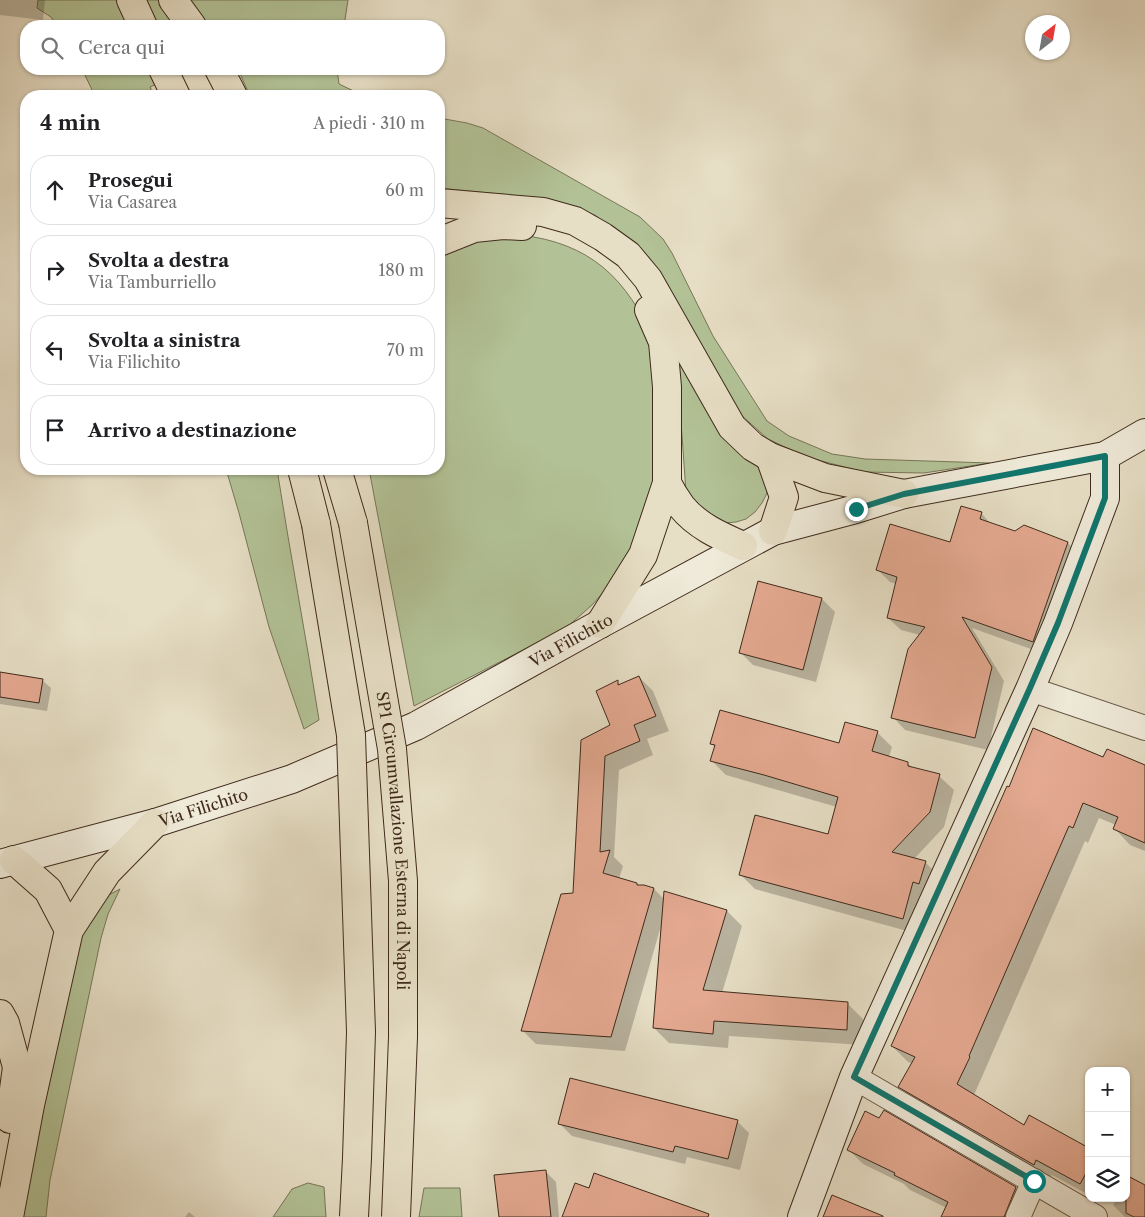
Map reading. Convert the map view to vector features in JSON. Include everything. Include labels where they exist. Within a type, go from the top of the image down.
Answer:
[{"type":"highway","points":[[130,0],[140,20]]},
{"type":"highway","points":[[167,0],[177,20]]},
{"type":"highway","points":[[173,0],[188,20]]},
{"type":"highway","points":[[203,75],[209,90]]},
{"type":"highway","points":[[222,75],[230,90]]},
{"type":"highway","points":[[445,204],[543,212],[575,221],[603,237],[628,255],[648,279],[732,427],[753,447],[770,457],[825,478],[904,494]]},
{"type":"highway","points":[[445,240],[474,228],[503,225],[538,227],[587,243],[605,256],[632,281],[649,311],[663,342],[668,388],[667,483],[643,555],[600,624]]},
{"type":"highway","points":[[770,457],[784,497],[774,531]]},
{"type":"highway","name":"SP1 Circumvallazione Esterna di Napoli","points":[[304,475],[316,524],[351,735],[361,1032],[354,1217]]},
{"type":"highway","name":"SP1 Circumvallazione Esterna di Napoli","points":[[339,475],[352,523],[392,749],[403,881],[403,1037],[396,1217]]},
{"type":"highway","points":[[352,523],[353,475]]},
{"type":"highway","points":[[667,483],[681,506],[699,524],[719,536],[743,546]]},
{"type":"highway","points":[[9,1217],[30,1105],[69,930],[107,872],[155,823]]},
{"type":"highway","points":[[7,862],[48,890],[69,930]]},
{"type":"highway","points":[[0,1014],[5,1023],[17,1067],[8,1130],[0,1165]]},
{"type":"highway","points":[[344,1217],[357,1158]]},
{"type":"street","name":"Via Filichito","points":[[7,862],[155,823],[292,779],[416,726],[743,546],[774,531],[904,494],[1105,456],[1145,433]]},
{"type":"street","points":[[802,1217],[854,1077],[1058,623],[1105,498],[1105,456]]},
{"type":"street","points":[[1030,688],[1145,728]]},
{"type":"street","points":[[854,1077],[1095,1217]]},
{"type":"street","points":[[1018,1217],[1034,1181]]},
{"type":"green space","points":[[38,0],[348,0],[345,20],[53,20],[37,8]]},
{"type":"green space","points":[[85,75],[178,75],[150,87],[151,90],[92,90]]},
{"type":"green space","points":[[241,75],[338,75],[339,84],[352,90],[247,90]]},
{"type":"green space","points":[[445,119],[483,128],[640,217],[663,239],[672,253],[713,336],[767,421],[789,436],[832,454],[865,459],[990,463],[924,473],[864,472],[806,457],[768,439],[740,414],[635,247],[595,215],[540,198],[445,189]]},
{"type":"green space","points":[[509,234],[556,242],[576,250],[594,261],[611,274],[625,290],[650,332],[658,475],[650,511],[617,577],[592,605],[566,628],[414,706],[370,475],[445,475],[445,250],[463,242]]},
{"type":"green space","points":[[676,351],[761,459],[768,481],[767,493],[755,512],[746,519],[725,523],[705,517],[686,492]]},
{"type":"green space","points":[[228,475],[278,475],[319,720],[304,729],[269,627]]},
{"type":"green space","points":[[120,889],[108,914],[101,938],[50,1180],[46,1217],[18,1217],[80,934],[101,899]]},
{"type":"green space","points":[[308,1183],[324,1187],[326,1217],[273,1217],[292,1189]]},
{"type":"green space","points":[[424,1188],[460,1188],[462,1217],[419,1217]]},
{"type":"building","points":[[961,506],[982,512],[980,519],[1015,531],[1024,525],[1068,542],[1033,642],[962,617],[992,667],[975,738],[891,718],[908,649],[925,627],[887,618],[897,577],[876,570],[890,524],[950,542]]},
{"type":"building","points":[[758,581],[822,598],[803,670],[739,653]]},
{"type":"building","points":[[0,672],[43,679],[39,703],[0,697]]},
{"type":"building","points":[[639,676],[656,716],[634,725],[640,741],[605,756],[600,852],[610,850],[603,873],[637,883],[637,885],[654,888],[611,1037],[521,1031],[561,894],[573,893],[581,740],[610,725],[596,691],[618,680],[618,685]]},
{"type":"building","points":[[720,710],[839,743],[845,722],[878,731],[872,751],[908,762],[908,766],[940,774],[930,812],[892,852],[926,861],[919,884],[913,882],[903,919],[739,875],[755,815],[828,834],[838,797],[710,761],[715,745],[710,744]]},
{"type":"building","points":[[1033,728],[1103,757],[1107,749],[1145,765],[1145,843],[1113,829],[1118,817],[1083,803],[1073,828],[1069,826],[957,1084],[1024,1125],[1029,1115],[1085,1146],[1085,1175],[1080,1184],[1036,1160],[1034,1165],[898,1087],[915,1057],[891,1046],[1007,786],[1009,787]]},
{"type":"building","points":[[664,891],[727,910],[703,990],[848,1002],[847,1030],[714,1021],[713,1034],[653,1028]]},
{"type":"building","points":[[570,1078],[738,1120],[728,1159],[675,1146],[673,1152],[558,1124]]},
{"type":"building","points":[[884,1110],[1016,1187],[1004,1217],[941,1217],[948,1202],[894,1175],[895,1173],[847,1150],[865,1111],[879,1118]]},
{"type":"building","points":[[546,1170],[551,1217],[499,1217],[494,1175]]},
{"type":"building","points":[[594,1173],[709,1214],[708,1217],[562,1217],[575,1183],[589,1188]]},
{"type":"building","points":[[1130,1177],[1145,1185],[1145,1217],[1134,1217],[1126,1213],[1126,1202],[1130,1202]]},
{"type":"building","points":[[832,1195],[883,1216],[883,1217],[823,1217]]},
{"type":"route","points":[[856,509],[904,494],[1105,456],[1105,498],[1058,623],[854,1077],[1034,1181]]}]
